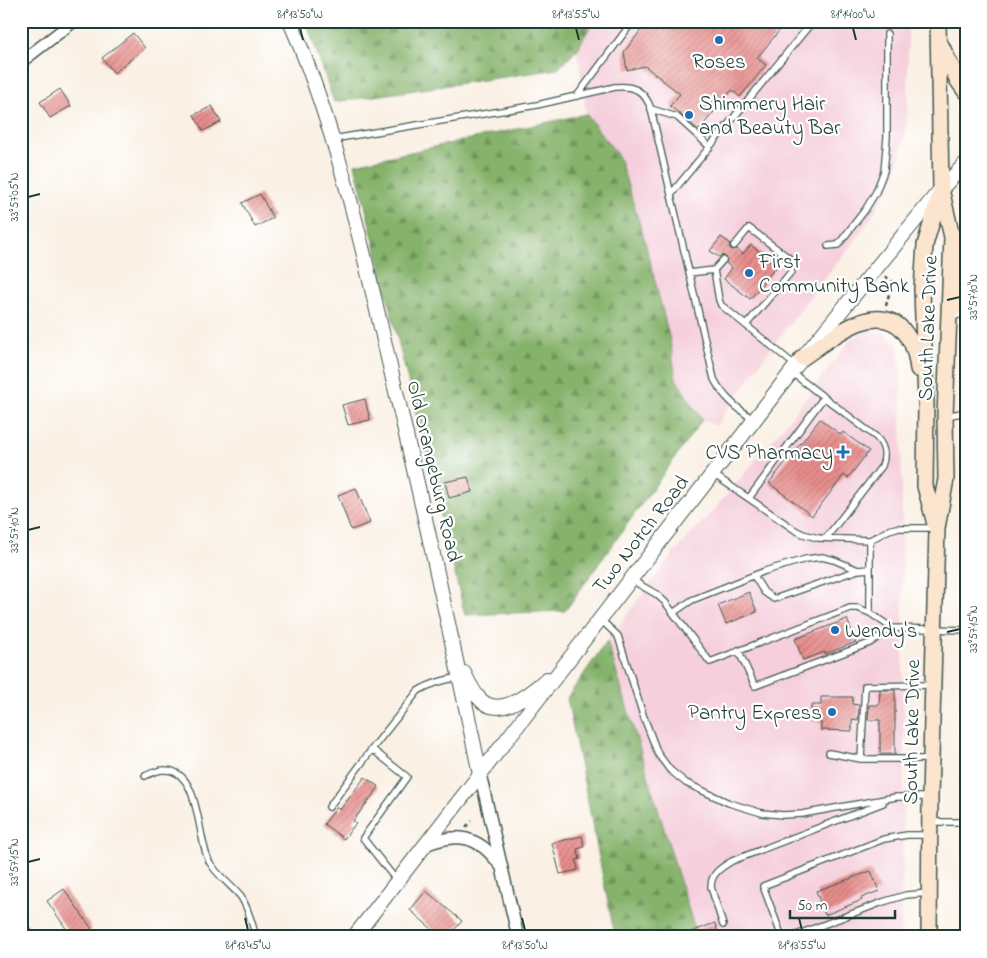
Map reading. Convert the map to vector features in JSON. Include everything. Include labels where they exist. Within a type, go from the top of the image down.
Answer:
[{"type":"main road","name":"South Lake Drive","points":[[929,937],[930,797],[937,528],[946,479],[946,416],[952,237],[941,189],[938,21]]},
{"type":"main road","points":[[938,38],[958,81],[966,92]]},
{"type":"main road","name":"South Lake Drive","points":[[937,528],[925,486],[926,404],[922,289],[925,245],[941,189]]},
{"type":"main road","points":[[949,318],[960,291],[966,250]]},
{"type":"main road","points":[[796,365],[859,323],[876,319],[892,321],[907,334],[913,346],[926,404]]},
{"type":"street","points":[[21,62],[74,21]]},
{"type":"street","name":"Old Orangeburg Road","points":[[290,21],[333,139],[362,245],[430,538],[480,774],[518,937]]},
{"type":"street","name":"Two Notch Road","points":[[354,937],[796,365],[941,189],[966,163]]},
{"type":"street","points":[[455,657],[478,698],[486,704],[494,706],[514,703],[562,668]]},
{"type":"street","points":[[425,845],[441,838],[457,836],[469,838],[492,854],[503,869]]},
{"type":"street","points":[[21,928],[29,937]]},
{"type":"lane","points":[[577,96],[632,21]]},
{"type":"lane","points":[[671,194],[813,21]]},
{"type":"lane","points":[[828,246],[838,245],[852,229],[876,192],[884,171],[887,138],[887,34]]},
{"type":"lane","points":[[333,139],[537,105],[626,86],[640,91],[645,96],[651,109],[714,379],[720,391],[730,402],[754,420]]},
{"type":"lane","points":[[651,109],[677,117],[710,147]]},
{"type":"lane","points":[[734,246],[749,228],[790,258],[792,266],[791,272],[746,324]]},
{"type":"lane","points":[[689,273],[714,270],[723,260]]},
{"type":"lane","points":[[714,270],[721,305],[796,365],[824,396],[881,441],[885,454],[882,466],[826,538]]},
{"type":"lane","points":[[949,318],[966,312]]},
{"type":"lane","points":[[749,498],[824,396]]},
{"type":"lane","points":[[946,416],[966,412]]},
{"type":"lane","points":[[712,474],[803,534],[826,538],[870,540],[896,528],[937,528]]},
{"type":"lane","points":[[870,540],[870,613]]},
{"type":"lane","points":[[673,613],[692,600],[754,576],[806,559],[822,557],[858,570]]},
{"type":"lane","points":[[754,576],[764,592],[774,599],[858,570],[870,569]]},
{"type":"lane","points":[[630,579],[656,594],[710,662],[843,610],[858,608],[870,613],[892,628],[966,630]]},
{"type":"lane","points":[[600,619],[618,636],[658,754],[670,770],[686,783],[729,803],[762,813],[783,815],[802,814],[896,797],[930,797]]},
{"type":"lane","points":[[738,650],[755,686],[870,643],[892,628]]},
{"type":"lane","points":[[329,807],[418,691],[433,683],[459,677]]},
{"type":"lane","points":[[860,759],[865,686],[933,685]]},
{"type":"lane","points":[[372,749],[407,778],[363,838],[397,881]]},
{"type":"lane","points":[[829,753],[860,759],[931,759]]},
{"type":"lane","points":[[145,776],[162,770],[171,771],[181,776],[188,784],[203,834],[204,851],[210,864],[241,898],[248,910],[256,937]]},
{"type":"lane","points":[[723,925],[711,887],[714,874],[720,868],[732,861],[896,797]]},
{"type":"lane","points":[[782,937],[763,886],[884,839],[966,822]]},
{"type":"lane","points":[[791,937],[900,897],[930,893]]},
{"type":"path","points":[[884,276],[902,289]]},
{"type":"path","points":[[885,310],[892,282]]},
{"type":"path","points":[[465,820],[468,823],[472,821]]},
{"type":"shaded area","points":[[593,21],[908,21],[908,110],[904,139],[896,172],[875,212],[852,245],[766,355],[716,426],[702,420],[676,379],[670,340],[644,238],[619,157],[586,114],[577,50]]},
{"type":"shaded area","points":[[870,330],[885,333],[897,345],[901,371],[904,774],[901,937],[697,937],[607,641],[672,555],[723,499],[777,435],[852,338]]},
{"type":"shaded area","points":[[966,689],[966,937],[964,937],[962,762]]},
{"type":"green space","points":[[306,21],[593,21],[577,50],[558,69],[334,102]]},
{"type":"green space","points":[[586,114],[619,157],[644,238],[670,340],[676,379],[702,420],[565,611],[465,615],[355,164]]},
{"type":"green space","points":[[607,641],[697,937],[615,937],[567,698]]},
{"type":"building","points":[[648,21],[787,21],[757,58],[766,65],[740,97],[732,90],[699,130],[670,106],[680,94],[645,66],[627,70],[624,52]]},
{"type":"building","points":[[133,33],[145,48],[114,73],[102,58]]},
{"type":"building","points":[[60,89],[71,106],[50,118],[40,102]]},
{"type":"building","points":[[212,106],[221,122],[203,131],[194,115]]},
{"type":"building","points":[[260,194],[273,218],[255,227],[242,203]]},
{"type":"building","name":"First Community Bank","points":[[721,237],[730,243],[729,247],[731,250],[737,249],[743,254],[751,245],[777,266],[750,299],[724,279],[732,268],[726,263],[726,257],[722,255],[719,257],[710,251]]},
{"type":"building","points":[[365,399],[370,420],[348,425],[342,405]]},
{"type":"building","name":"CVS Pharmacy","points":[[820,419],[841,435],[843,432],[869,451],[848,478],[844,475],[812,516],[769,483]]},
{"type":"building","points":[[468,477],[472,492],[449,498],[445,482]]},
{"type":"building","points":[[356,488],[370,523],[351,530],[338,495]]},
{"type":"building","points":[[749,592],[757,612],[726,624],[718,605]]},
{"type":"building","name":"Wendy's","points":[[847,619],[856,642],[803,660],[795,639]]},
{"type":"building","points":[[880,690],[895,690],[895,754],[880,754],[880,720],[868,720],[869,705],[879,705]]},
{"type":"building","name":"Pantry Express","points":[[821,697],[853,697],[852,704],[859,705],[858,720],[852,719],[852,731],[821,730],[821,722],[811,721],[811,705],[821,705]]},
{"type":"building","points":[[365,777],[379,787],[353,821],[356,823],[344,839],[324,824],[337,807],[340,810]]},
{"type":"building","points":[[582,836],[584,847],[577,849],[580,859],[576,860],[578,870],[560,874],[552,843]]},
{"type":"building","points":[[871,871],[879,891],[825,915],[816,891]]},
{"type":"building","points":[[64,889],[92,929],[81,937],[72,937],[47,901]]},
{"type":"building","points":[[426,891],[462,921],[448,937],[441,937],[410,910]]},
{"type":"building","points":[[715,923],[720,937],[680,937],[680,936]]},
{"type":"place","name":"Roses","points":[[719,40]]},
{"type":"place","name":"Shimmery Hair and Beauty Bar","points":[[689,115]]},
{"type":"place","name":"First Community Bank","points":[[749,273]]},
{"type":"place","name":"CVS Pharmacy","points":[[843,452]]},
{"type":"place","name":"Wendy's","points":[[835,630]]},
{"type":"place","name":"Pantry Express","points":[[832,712]]}]
